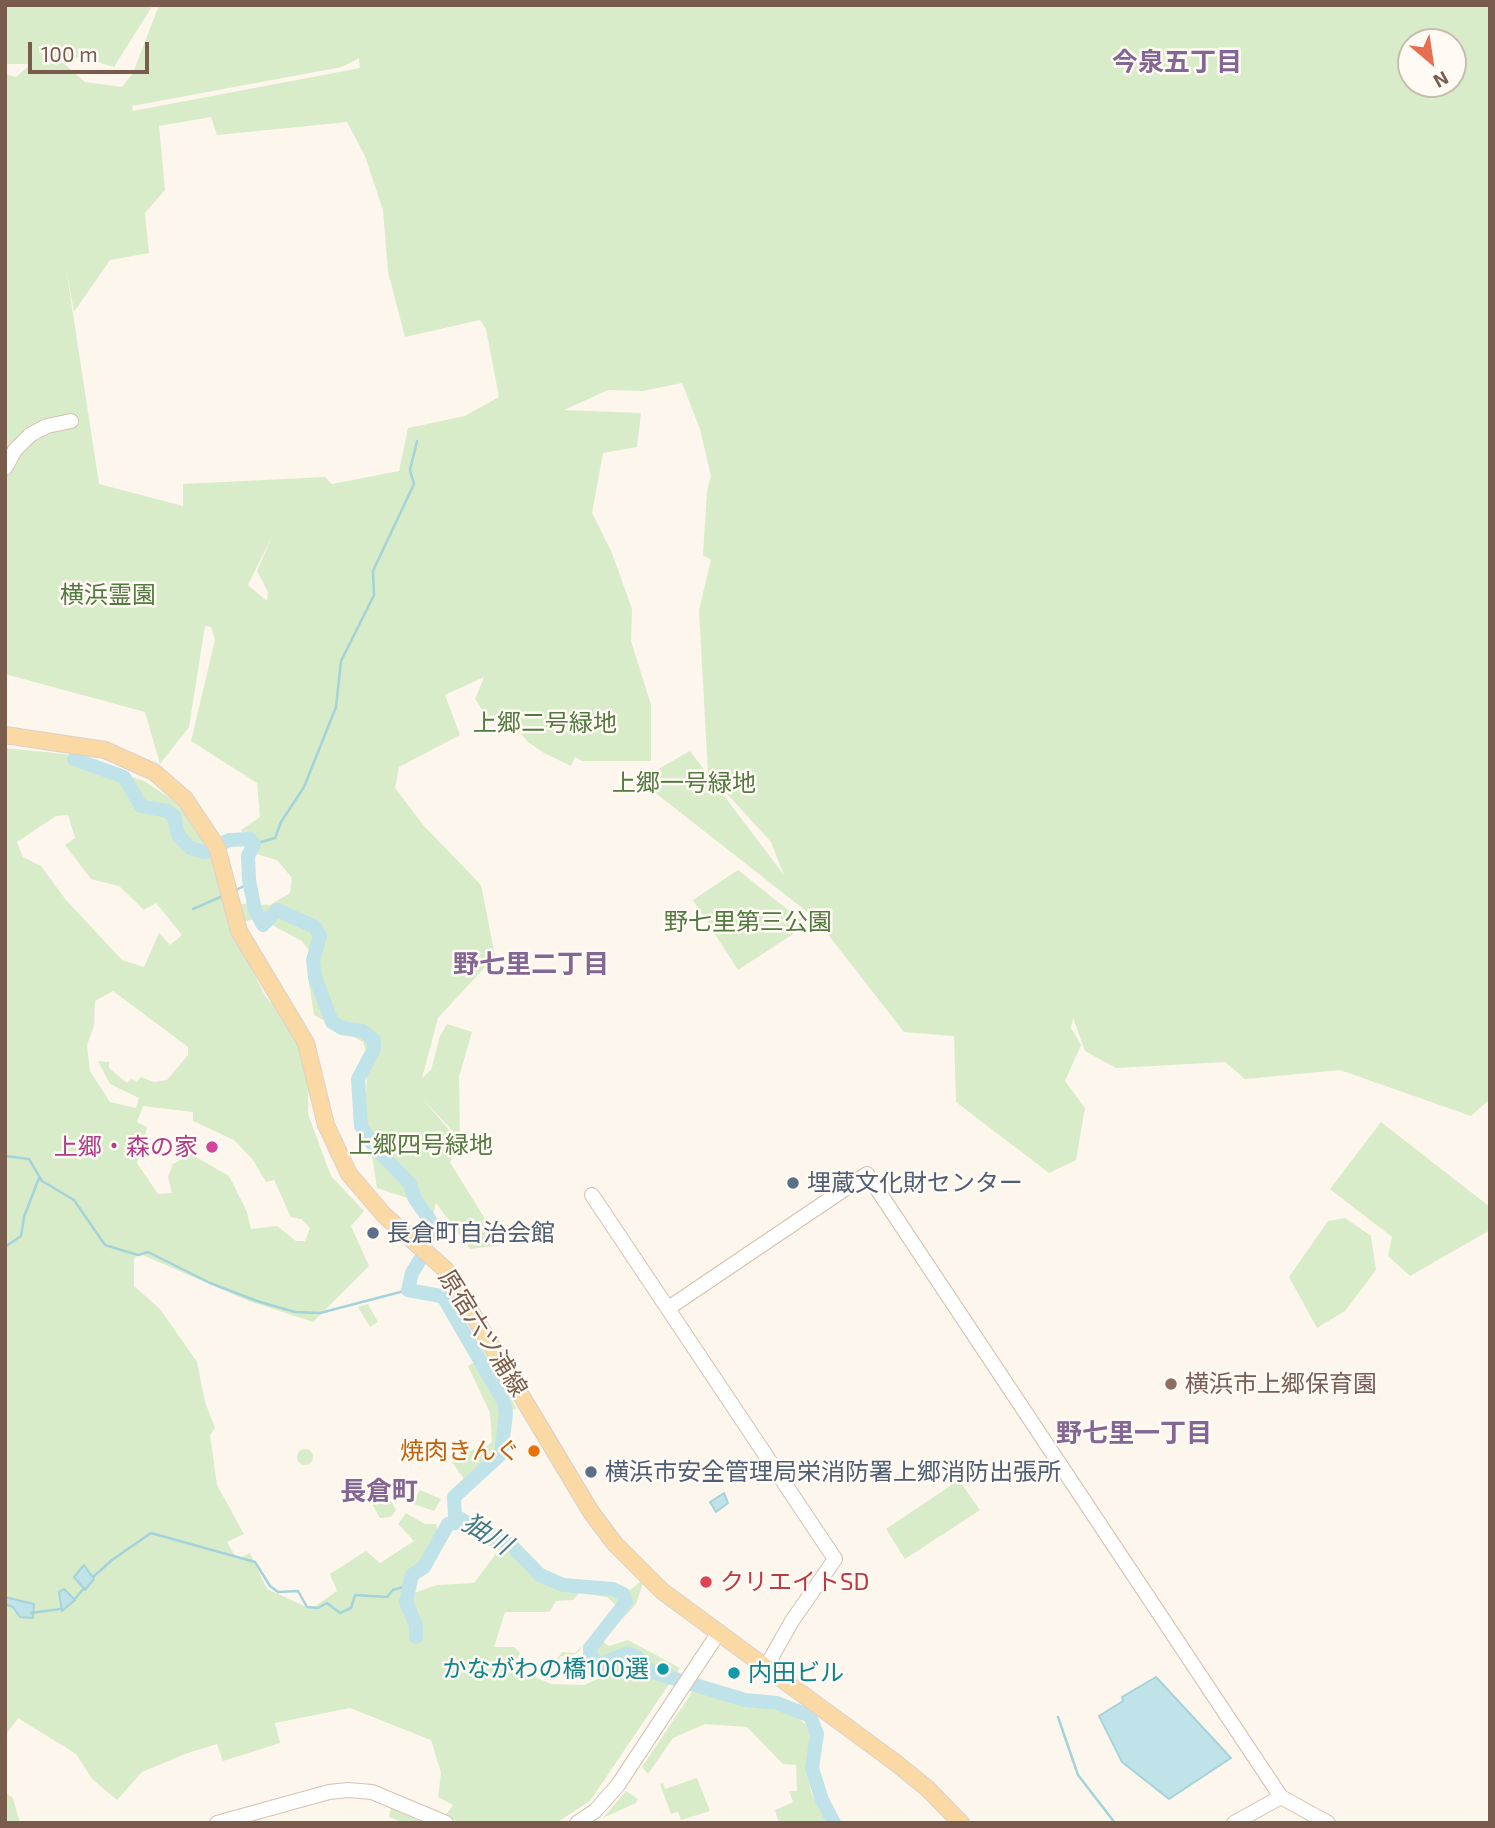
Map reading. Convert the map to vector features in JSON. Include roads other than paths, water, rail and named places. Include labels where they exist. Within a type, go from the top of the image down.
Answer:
[{"type":"main road","name":"原宿六ツ浦線","points":[[5,735],[76,744],[135,762],[172,786],[214,842],[239,931],[306,1043],[316,1071],[326,1125],[336,1152],[361,1191],[446,1270],[591,1512],[648,1578],[896,1763],[928,1789],[961,1823]]},
{"type":"street","points":[[5,468],[15,450],[30,435],[47,426],[71,421]]},
{"type":"street","points":[[670,1307],[867,1174],[1281,1797],[1328,1823]]},
{"type":"street","points":[[592,1195],[670,1307],[835,1559],[792,1621],[766,1667]]},
{"type":"street","points":[[577,1823],[595,1811],[618,1785],[719,1632]]},
{"type":"street","points":[[217,1823],[329,1792],[348,1790],[372,1792],[446,1823]]},
{"type":"street","points":[[1234,1823],[1281,1797]]},
{"type":"water","points":[[724,1493],[728,1503],[716,1512],[710,1502]]},
{"type":"water","points":[[84,1565],[94,1579],[85,1590],[74,1577]]},
{"type":"water","points":[[64,1589],[75,1600],[62,1611],[59,1592]]},
{"type":"water","points":[[5,1597],[34,1604],[33,1618],[20,1617],[13,1607],[5,1604]]},
{"type":"water","points":[[1156,1677],[1231,1758],[1169,1799],[1122,1762],[1099,1716],[1123,1701],[1122,1697]]},
{"type":"waterway","points":[[254,844],[275,838],[281,822],[304,787],[336,707],[341,661],[374,595],[373,571],[414,484],[410,470],[417,441]]},
{"type":"waterway","name":"㹨川","points":[[74,759],[124,777],[141,806],[167,811],[174,816],[178,835],[190,848],[205,852],[229,840],[250,839],[254,844],[248,856],[249,880],[255,910],[263,925],[277,910],[315,927],[320,936],[313,960],[315,977],[332,1022],[342,1028],[363,1031],[374,1040],[374,1049],[358,1079],[361,1126],[373,1145],[410,1184],[415,1199],[432,1223],[423,1255],[412,1273],[408,1290],[441,1296],[445,1300],[504,1402],[506,1414],[501,1454],[454,1497],[455,1516],[512,1546],[540,1575],[563,1585],[613,1589],[623,1594],[626,1602],[590,1648],[590,1655],[598,1665],[628,1653],[638,1658],[652,1672],[745,1700],[777,1703],[810,1716],[817,1734],[812,1768],[822,1800],[834,1823]]},
{"type":"waterway","points":[[234,891],[250,883]]},
{"type":"waterway","points":[[193,909],[225,895]]},
{"type":"waterway","name":"㹨川","points":[[5,1156],[29,1159],[42,1181],[74,1200],[105,1245],[138,1255],[148,1252],[210,1283],[257,1301],[295,1312],[320,1313],[408,1290]]},
{"type":"waterway","points":[[5,1247],[21,1236],[24,1217],[39,1178]]},
{"type":"waterway","points":[[416,1637],[416,1625],[406,1602],[412,1575],[424,1567],[448,1524],[461,1522]]},
{"type":"waterway","points":[[93,1577],[151,1533],[255,1562],[270,1586],[278,1592],[298,1591],[307,1607],[318,1608],[327,1603],[340,1613],[351,1608],[355,1595],[387,1597],[393,1590],[410,1585]]},
{"type":"waterway","points":[[74,1600],[84,1588]]},
{"type":"waterway","points":[[31,1613],[60,1609]]},
{"type":"waterway","points":[[1058,1717],[1078,1775],[1115,1823]]},
{"type":"place","name":"上郷・森の家","points":[[212,1147]]},
{"type":"place","name":"埋蔵文化財センター","points":[[793,1183]]},
{"type":"place","name":"長倉町自治会館","points":[[373,1233]]},
{"type":"place","name":"横浜市上郷保育園","points":[[1171,1384]]},
{"type":"place","name":"焼肉きんぐ","points":[[534,1451]]},
{"type":"place","name":"横浜市安全管理局栄消防署上郷消防出張所","points":[[591,1472]]},
{"type":"place","name":"クリエイトSD","points":[[706,1582]]},
{"type":"place","name":"かながわの橋100選","points":[[663,1669]]},
{"type":"place","name":"内田ビル","points":[[734,1673]]},
{"type":"district","name":"今泉五丁目","points":[[1177,62]]},
{"type":"district","name":"野七里二丁目","points":[[531,964]]},
{"type":"district","name":"野七里一丁目","points":[[1134,1433]]},
{"type":"district","name":"長倉町","points":[[379,1491]]},
{"type":"park label","name":"横浜霊園","points":[[108,595]]},
{"type":"park label","name":"上郷二号緑地","points":[[545,723]]},
{"type":"park label","name":"上郷一号緑地","points":[[684,783]]},
{"type":"park label","name":"野七里第三公園","points":[[748,922]]},
{"type":"park label","name":"上郷四号緑地","points":[[421,1145]]}]
